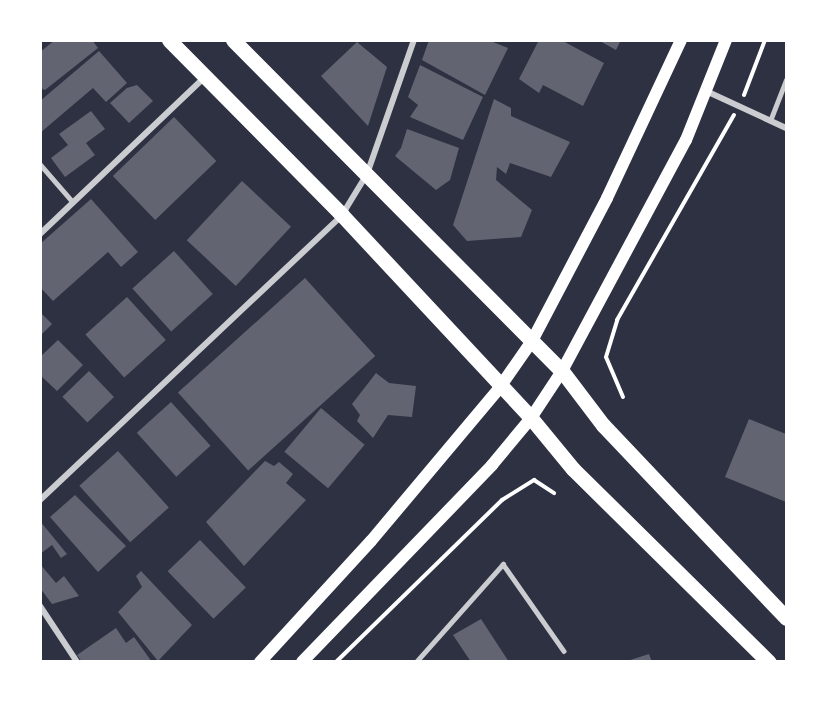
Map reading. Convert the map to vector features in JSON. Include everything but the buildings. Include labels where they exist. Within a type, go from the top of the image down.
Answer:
[{"type":"main road","points":[[169,40],[342,215],[531,418],[573,469],[769,662]]},
{"type":"main road","points":[[233,40],[562,371],[603,425],[786,618]]},
{"type":"main road","points":[[260,662],[371,541],[500,387],[532,341],[607,198],[681,40]]},
{"type":"main road","points":[[302,662],[492,465],[531,418],[562,371],[686,140],[726,40]]},
{"type":"street","points":[[40,500],[342,215],[367,174],[414,40]]},
{"type":"street","points":[[40,234],[206,77]]},
{"type":"street","points":[[705,91],[786,128]]},
{"type":"street","points":[[40,606],[76,662]]},
{"type":"lane","points":[[770,121],[786,80]]},
{"type":"lane","points":[[40,164],[73,202]]},
{"type":"lane","points":[[416,662],[503,564],[564,651]]},
{"type":"path","points":[[622,397],[606,357],[617,320],[738,106],[765,40]]},
{"type":"path","points":[[336,662],[502,500],[534,480],[554,493]]}]
